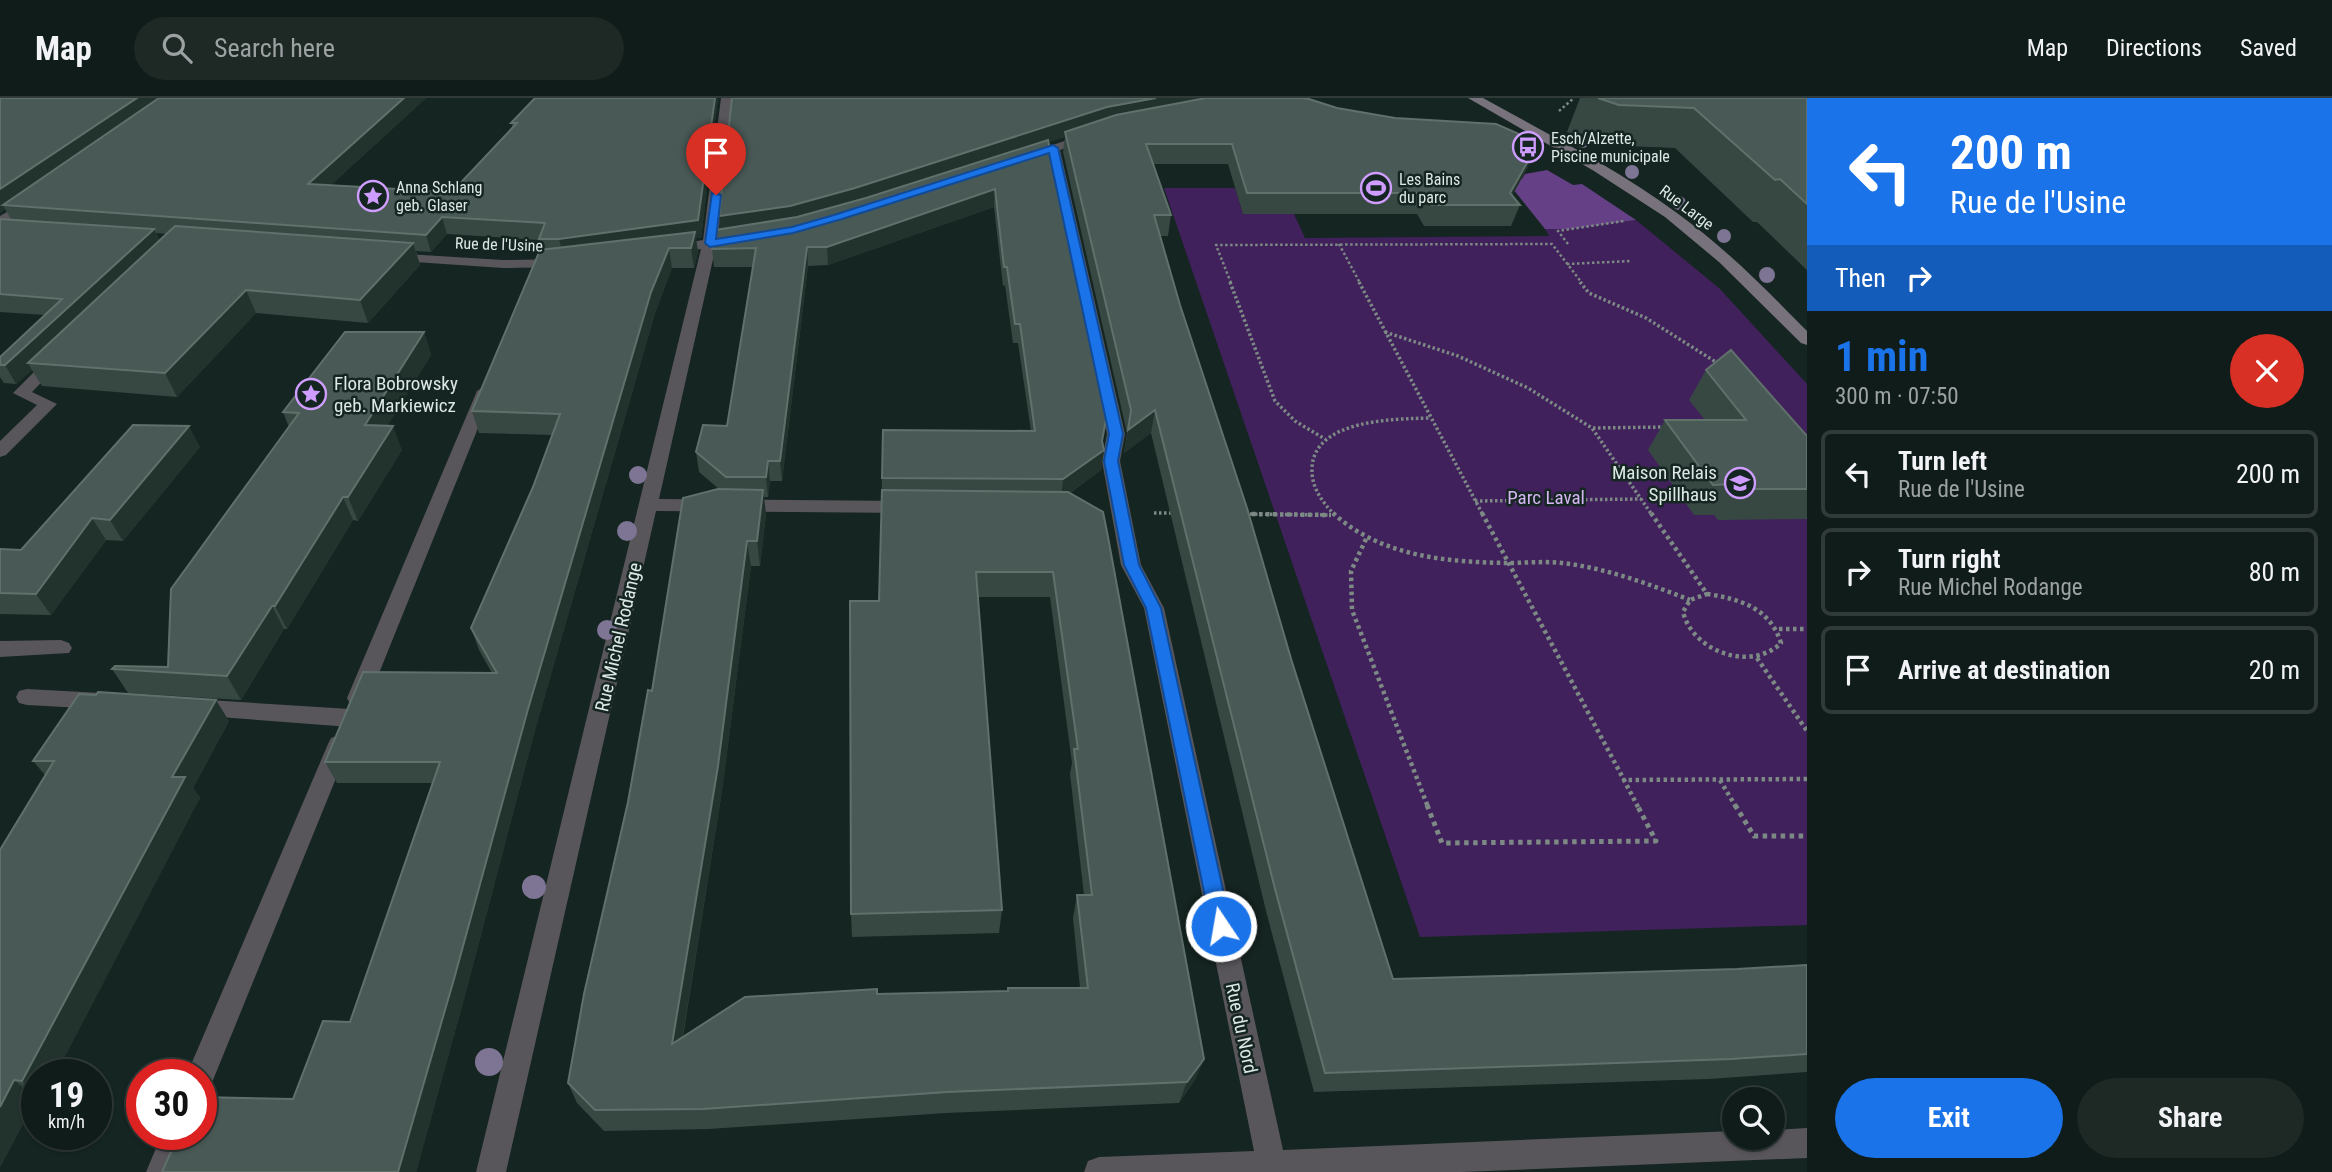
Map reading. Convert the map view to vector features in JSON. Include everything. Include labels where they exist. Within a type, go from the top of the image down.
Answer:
[{"type":"street","name":"Rue Michel Rodange","points":[[491,1172],[710,243],[727,98]]},
{"type":"street","name":"Rue Large","points":[[1474,98],[1631,188],[1671,215],[1754,286],[1807,340]]},
{"type":"street","points":[[1015,161],[1099,133]]},
{"type":"street","name":"Rue du Nord","points":[[1053,148],[1116,434],[1111,461],[1116,510],[1131,565],[1154,608],[1272,1168]]},
{"type":"street","points":[[0,222],[45,191]]},
{"type":"street","points":[[658,251],[752,236]]},
{"type":"street","name":"Rue de l'Usine","points":[[381,256],[538,263],[577,261]]},
{"type":"street","points":[[527,288],[538,263]]},
{"type":"street","points":[[0,451],[48,404],[21,393],[71,346]]},
{"type":"street","points":[[208,1059],[491,377]]},
{"type":"street","points":[[649,505],[926,507]]},
{"type":"street","points":[[0,649],[61,648]]},
{"type":"street","points":[[27,696],[121,703]]},
{"type":"street","points":[[175,706],[350,718]]},
{"type":"street","points":[[1098,1172],[1272,1168],[1807,1143]]},
{"type":"street","points":[[161,1172],[170,1150]]},
{"type":"path","points":[[1522,126],[1551,117],[1570,105],[1574,98]]},
{"type":"path","points":[[1325,439],[1295,421],[1275,401],[1216,245],[1568,244],[1558,231],[1629,221]]},
{"type":"path","points":[[1339,244],[1656,841],[1442,844],[1352,610],[1351,571],[1366,539]]},
{"type":"path","points":[[1552,244],[1589,293],[1646,318],[1700,349],[1729,371]]},
{"type":"path","points":[[1567,264],[1631,261]]},
{"type":"path","points":[[1384,332],[1458,356],[1505,377],[1528,388],[1592,428],[1707,594]]},
{"type":"path","points":[[1430,418],[1389,419],[1352,426],[1325,439],[1311,460],[1313,487],[1332,515],[1366,539],[1422,556],[1457,562],[1565,563],[1627,576],[1690,600],[1707,594],[1735,598],[1762,611],[1779,629],[1781,643],[1774,653],[1757,658],[1732,655],[1707,644],[1689,628],[1683,612],[1690,600]]},
{"type":"path","points":[[1592,428],[1675,427]]},
{"type":"path","points":[[1475,501],[1642,499]]},
{"type":"path","points":[[1116,510],[1187,513]]},
{"type":"path","points":[[1240,514],[1332,515]]},
{"type":"path","points":[[1779,629],[1807,629]]},
{"type":"path","points":[[1757,658],[1807,731]]},
{"type":"path","points":[[1624,780],[1807,779]]},
{"type":"path","points":[[1720,780],[1754,836],[1807,836]]},
{"type":"green space","name":"Parc Laval","points":[[1164,188],[1235,188],[1243,214],[1294,214],[1305,238],[1549,236],[1545,229],[1569,229],[1636,220],[1719,288],[1807,384],[1807,925],[1420,937]]},
{"type":"shaded area","points":[[1547,170],[1573,185],[1582,184],[1636,220],[1569,229],[1545,229],[1509,184],[1522,179],[1525,174]]},
{"type":"building","points":[[0,98],[137,98],[0,189]]},
{"type":"building","points":[[159,98],[404,98],[308,184],[452,192],[517,123],[511,123],[535,98],[715,98],[698,220],[559,239],[539,239],[545,223],[442,217],[426,235],[3,205]]},
{"type":"building","points":[[732,98],[1156,98],[1107,107],[855,188],[790,206],[719,216]]},
{"type":"building","points":[[1206,98],[1302,98],[1337,108],[1395,118],[1496,124],[1517,133],[1536,147],[1510,193],[1520,205],[1431,205],[1424,193],[1247,193],[1232,144],[1146,144],[1171,215],[1154,215],[1180,305],[1247,508],[1292,662],[1393,979],[1807,965],[1807,1054],[1325,1073],[1275,889],[1155,410],[1128,430],[1131,410],[1065,132],[1116,115]]},
{"type":"building","points":[[1598,98],[1807,98],[1807,204],[1780,179],[1775,180],[1694,108],[1619,105]]},
{"type":"building","points":[[1048,140],[1107,414],[1102,441],[1104,450],[1063,479],[882,478],[883,430],[1035,431],[1020,324],[1015,324],[1007,267],[1004,267],[995,189],[827,247],[807,247],[780,461],[768,461],[766,477],[726,477],[696,452],[703,425],[727,426],[756,248],[712,249],[716,230],[797,217]]},
{"type":"building","points":[[0,219],[154,229],[5,365],[0,365],[0,357],[62,299],[0,294]]},
{"type":"building","points":[[175,226],[413,243],[360,300],[246,290],[165,373],[28,363]]},
{"type":"building","points":[[695,232],[691,248],[669,248],[651,292],[528,709],[398,1172],[162,1172],[172,1150],[217,1150],[217,1097],[293,1099],[323,1021],[350,1022],[440,762],[325,762],[363,672],[497,673],[471,628],[533,487],[560,414],[472,411],[540,250]]},
{"type":"building","points":[[345,332],[424,332],[365,425],[393,426],[348,497],[343,497],[275,606],[272,606],[227,676],[112,669],[115,666],[168,667],[171,589],[299,413],[283,412]]},
{"type":"building","points":[[1731,350],[1807,436],[1807,489],[1737,489],[1733,484],[1713,485],[1665,420],[1746,420],[1706,370]]},
{"type":"building","points":[[133,425],[189,426],[110,520],[92,518],[36,594],[0,593],[0,549],[21,550]]},
{"type":"building","points":[[718,489],[763,490],[757,541],[747,541],[718,766],[672,1044],[745,997],[877,989],[877,994],[1008,991],[1008,988],[1088,988],[1077,895],[1092,895],[1074,749],[1078,749],[1053,572],[976,572],[1002,910],[851,914],[850,601],[879,601],[882,490],[1068,492],[1103,512],[1204,1059],[1187,1082],[947,1092],[703,1109],[595,1110],[568,1083],[584,994],[628,802],[648,690],[652,691],[683,498]]},
{"type":"building","points":[[98,692],[216,700],[172,777],[185,777],[34,1059],[21,1059],[21,1081],[14,1080],[0,1107],[0,850],[54,761],[33,761],[79,694],[96,695]]},
{"type":"place","name":"Esch/Alzette, Piscine municipale","points":[[1528,147]]},
{"type":"place","name":"Les Bains du parc","points":[[1376,188]]},
{"type":"place","name":"Anna Schlang geb. Glaser","points":[[373,196]]},
{"type":"place","name":"Flora Bobrowsky geb. Markiewicz","points":[[311,394]]},
{"type":"place","name":"Maison Relais Spillhaus","points":[[1740,483]]},
{"type":"route","points":[[716,195],[710,243],[793,230],[861,211],[1053,148],[1116,434],[1111,461],[1131,565],[1154,608],[1221,926]]}]
